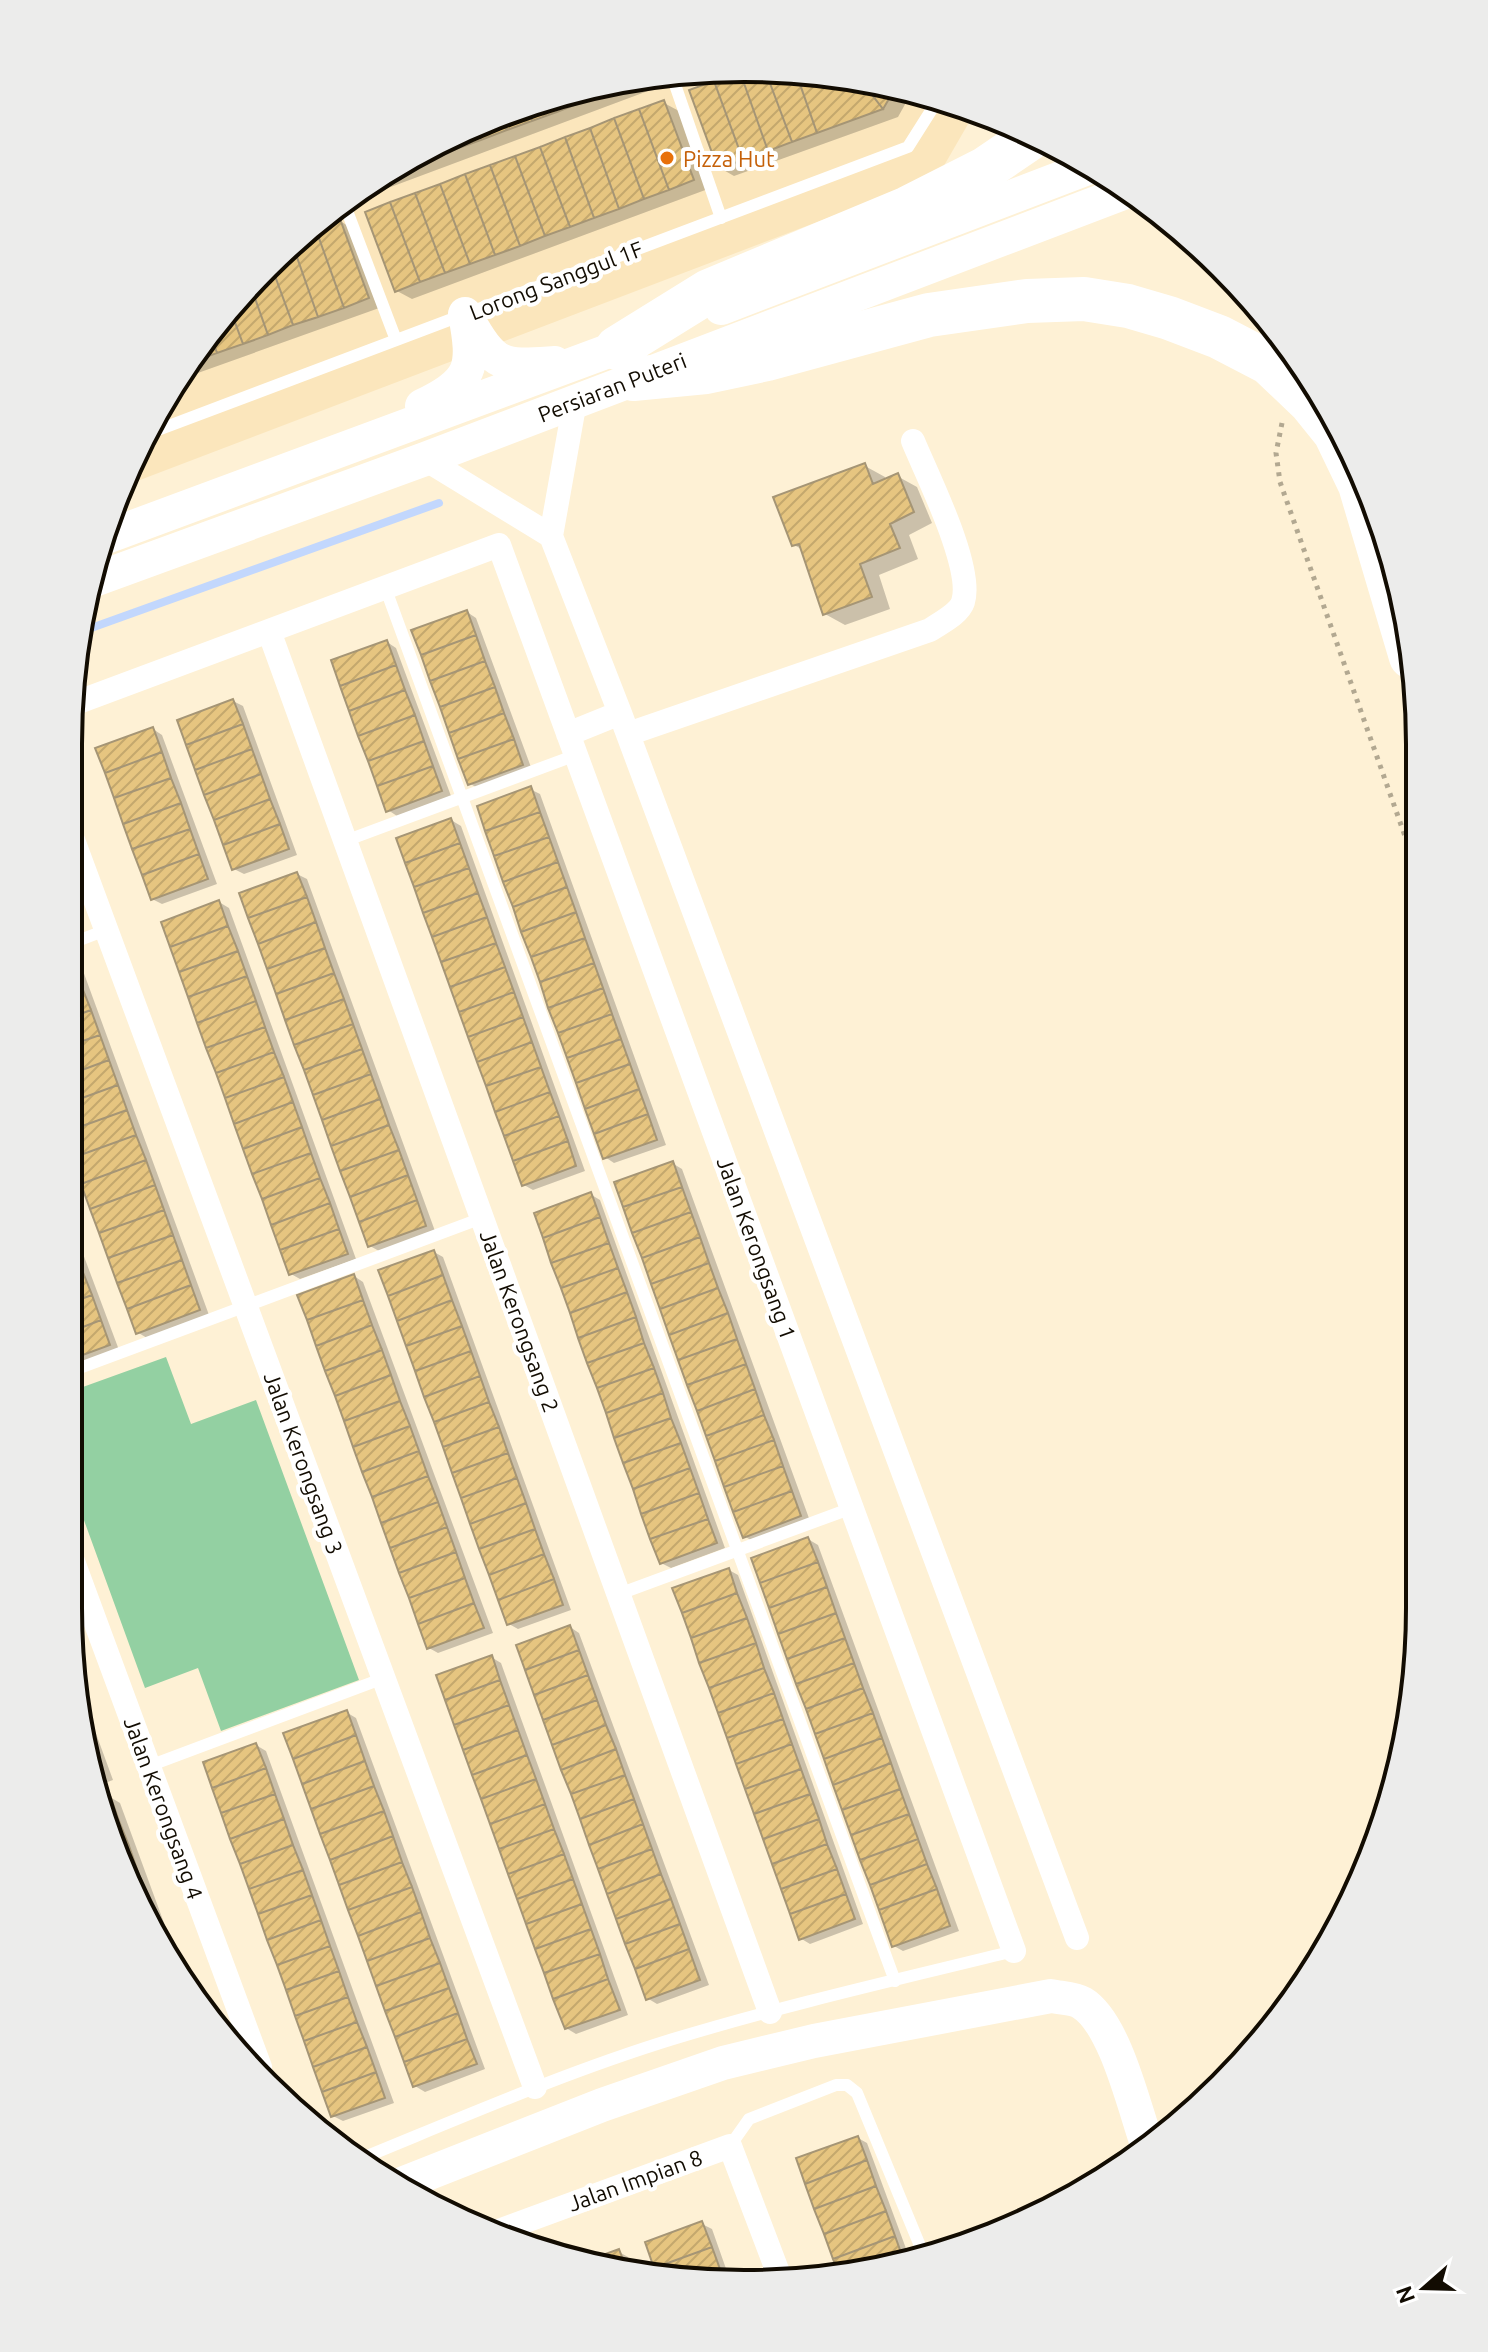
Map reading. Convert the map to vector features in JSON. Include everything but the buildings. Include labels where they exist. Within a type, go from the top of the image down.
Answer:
[{"type":"highway","points":[[611,363],[709,291],[908,208],[985,169],[1023,143]]},
{"type":"highway","points":[[611,363],[706,372],[767,359],[929,315],[1027,301],[1084,299],[1128,306],[1219,337],[1269,363],[1311,403]]},
{"type":"street","name":"Persiaran Puteri","points":[[104,576],[575,401],[611,363],[1077,172]]},
{"type":"street","name":"Persiaran Puteri","points":[[116,533],[292,468],[1114,196]]},
{"type":"street","points":[[465,314],[481,343],[494,358],[515,365],[611,363]]},
{"type":"street","points":[[292,468],[445,395],[463,379],[471,348],[465,314]]},
{"type":"street","points":[[575,401],[551,536],[1077,1938]]},
{"type":"street","points":[[572,744],[624,724],[930,630],[963,605],[965,585],[956,544],[913,441]]},
{"type":"street","points":[[425,459],[551,536]]},
{"type":"street","name":"Jalan Kerongsang 1","points":[[385,587],[499,545],[1014,1951]]},
{"type":"street","points":[[83,700],[385,587]]},
{"type":"street","name":"Jalan Kerongsang 2","points":[[269,631],[770,2012]]},
{"type":"street","name":"Jalan Kerongsang 3","points":[[82,865],[535,2087]]},
{"type":"street","name":"Jalan Kerongsang 4","points":[[82,1586],[255,2054]]},
{"type":"street","points":[[411,2180],[602,2105],[723,2063],[814,2041],[1051,1996],[1081,2002],[1097,2018],[1116,2048],[1144,2135]]},
{"type":"street","points":[[730,2146],[777,2269]]},
{"type":"street","name":"Jalan Impian 8","points":[[510,2227],[730,2146]]},
{"type":"lane","points":[[675,86],[721,218]]},
{"type":"lane","name":"Lorong Sanggul 1F","points":[[163,428],[908,147],[932,110]]},
{"type":"lane","points":[[348,214],[396,340]]},
{"type":"lane","points":[[385,587],[895,1981]]},
{"type":"lane","points":[[345,841],[463,797],[572,744]]},
{"type":"lane","points":[[82,939],[106,930]]},
{"type":"lane","points":[[82,1367],[482,1218]]},
{"type":"lane","points":[[619,1594],[852,1508]]},
{"type":"lane","points":[[149,1766],[384,1678]]},
{"type":"lane","points":[[371,2154],[535,2087],[670,2040],[1014,1951]]},
{"type":"lane","points":[[730,2146],[749,2119],[836,2085],[847,2085],[857,2093],[920,2246]]},
{"type":"path","points":[[1285,412],[1276,453],[1280,482],[1406,839]]},
{"type":"shaded area","points":[[701,83],[787,83],[873,95],[969,122],[938,176],[136,481],[150,451],[194,376],[246,308],[276,276],[308,246],[376,194],[451,150],[491,132],[531,117],[615,95]]},
{"type":"green space","points":[[166,1357],[191,1424],[256,1400],[359,1680],[221,1731],[198,1668],[145,1688],[82,1515],[82,1387]]},
{"type":"waterway","points":[[93,627],[439,503]]},
{"type":"place","name":"Pizza Hut","points":[[667,158]]}]
